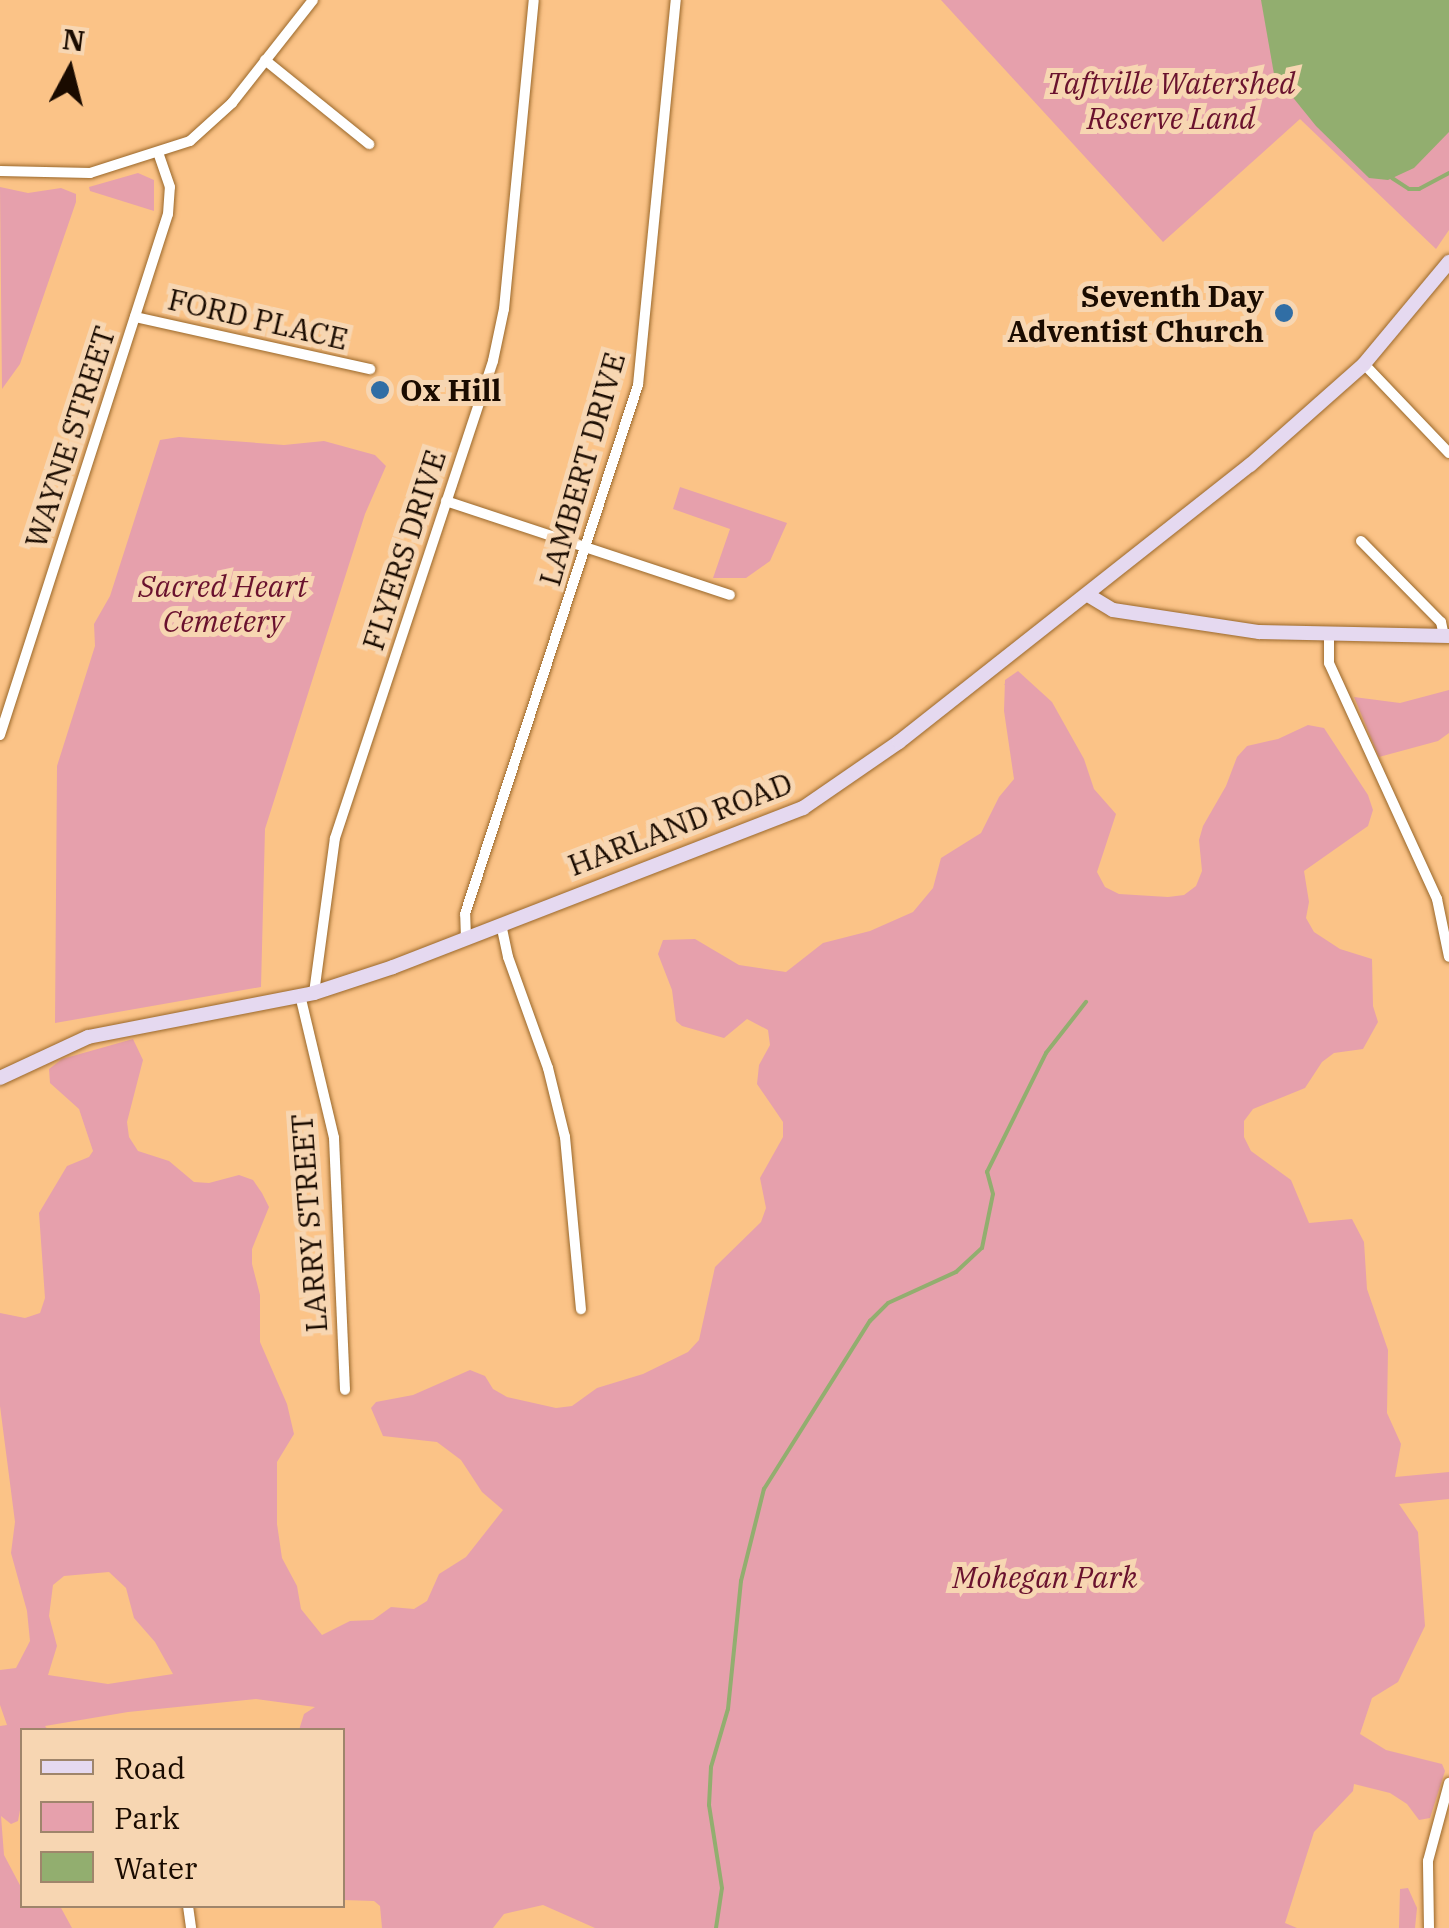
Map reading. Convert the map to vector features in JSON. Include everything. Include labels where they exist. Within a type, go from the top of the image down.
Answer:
[{"type":"main road","name":"HARLAND ROAD","points":[[0,1078],[88,1037],[307,994],[466,938],[803,808],[899,742],[1250,465],[1364,364],[1448,267]]},
{"type":"main road","points":[[1088,595],[1113,610],[1178,622],[1330,636],[1446,636]]},
{"type":"street","points":[[0,171],[90,173],[190,141],[210,127],[312,0]]},
{"type":"street","name":"FLYERS DRIVE","points":[[307,994],[334,838],[493,361],[504,309],[534,0]]},
{"type":"street","name":"LAMBERT DRIVE","points":[[466,938],[471,895],[638,385],[676,0]]},
{"type":"street","points":[[265,60],[368,144]]},
{"type":"street","name":"WAYNE STREET","points":[[0,735],[168,214],[170,187],[158,152]]},
{"type":"street","name":"FORD PLACE","points":[[135,316],[370,369]]},
{"type":"street","points":[[1364,364],[1449,454]]},
{"type":"street","points":[[446,501],[730,595]]},
{"type":"street","points":[[1361,541],[1441,622],[1446,636]]},
{"type":"street","points":[[1330,636],[1329,663],[1437,899],[1449,956]]},
{"type":"street","points":[[501,924],[508,957],[548,1068],[565,1137],[581,1309]]},
{"type":"street","name":"LARRY STREET","points":[[307,994],[334,1138],[345,1390]]},
{"type":"street","points":[[1429,1928],[1428,1861],[1449,1783]]},
{"type":"green space","name":"Taftville Watershed Reserve Land","points":[[941,0],[1449,0],[1449,230],[1436,249],[1300,119],[1163,242]]},
{"type":"green space","points":[[138,173],[154,180],[154,211],[90,191],[89,187]]},
{"type":"green space","points":[[0,187],[28,193],[61,188],[76,194],[20,364],[2,389]]},
{"type":"green space","name":"Sacred Heart Cemetery","points":[[179,437],[284,445],[324,441],[375,455],[386,466],[365,514],[265,829],[261,987],[55,1023],[57,766],[95,646],[94,624],[110,596],[160,440]]},
{"type":"green space","points":[[680,487],[787,523],[770,561],[746,578],[713,578],[730,529],[673,509]]},
{"type":"green space","name":"Mohegan Park","points":[[1018,671],[1052,702],[1084,759],[1094,789],[1116,814],[1097,872],[1105,887],[1119,894],[1168,897],[1184,895],[1196,886],[1202,871],[1199,840],[1203,826],[1237,757],[1247,746],[1278,739],[1308,725],[1324,728],[1368,795],[1373,810],[1368,826],[1304,871],[1309,902],[1306,918],[1314,932],[1340,949],[1372,959],[1373,1006],[1378,1022],[1363,1049],[1334,1053],[1322,1062],[1305,1088],[1253,1109],[1244,1121],[1244,1137],[1251,1151],[1291,1180],[1309,1223],[1352,1219],[1364,1242],[1367,1289],[1388,1350],[1387,1413],[1401,1444],[1395,1477],[1449,1472],[1449,1499],[1399,1504],[1418,1532],[1425,1626],[1398,1682],[1372,1698],[1360,1734],[1386,1750],[1442,1764],[1445,1771],[1430,1818],[1419,1820],[1407,1804],[1390,1793],[1354,1784],[1353,1791],[1314,1832],[1285,1923],[1297,1928],[595,1928],[543,1905],[504,1914],[493,1928],[382,1928],[380,1906],[374,1901],[345,1900],[345,1728],[300,1728],[304,1714],[315,1707],[256,1699],[128,1712],[46,1728],[20,1728],[20,1810],[18,1821],[11,1824],[1,1816],[4,1855],[20,1885],[20,1908],[61,1908],[72,1928],[0,1928],[0,1726],[7,1725],[0,1705],[0,1670],[16,1668],[30,1641],[27,1611],[11,1553],[15,1522],[0,1406],[0,1313],[25,1318],[40,1313],[45,1298],[39,1213],[67,1166],[89,1157],[93,1151],[79,1109],[50,1083],[49,1069],[62,1059],[133,1039],[143,1060],[127,1122],[129,1137],[138,1151],[169,1161],[194,1182],[209,1183],[239,1175],[253,1180],[262,1193],[269,1207],[252,1249],[260,1295],[260,1342],[287,1404],[294,1434],[277,1462],[277,1524],[282,1558],[297,1586],[301,1609],[322,1635],[350,1621],[373,1620],[391,1607],[414,1609],[427,1601],[439,1574],[466,1557],[503,1510],[482,1492],[461,1460],[437,1442],[383,1436],[371,1408],[376,1402],[413,1395],[470,1370],[485,1376],[493,1389],[507,1397],[556,1408],[572,1406],[597,1388],[643,1374],[688,1352],[699,1340],[715,1267],[761,1222],[766,1208],[760,1178],[783,1137],[783,1122],[757,1084],[759,1065],[770,1045],[768,1030],[747,1019],[724,1038],[676,1021],[672,990],[658,954],[663,940],[695,939],[739,965],[786,972],[823,943],[870,931],[913,912],[933,888],[941,858],[981,833],[999,797],[1014,779],[1004,711],[1005,680]],"holes":[[[109,1572],[126,1588],[134,1618],[155,1642],[173,1674],[108,1684],[48,1675],[57,1646],[49,1616],[53,1585],[64,1576]]]},
{"type":"green space","points":[[1449,690],[1449,733],[1438,741],[1379,757],[1354,697],[1400,703]]},
{"type":"green space","points":[[1408,1888],[1417,1908],[1415,1928],[1399,1928],[1400,1889]]},
{"type":"water","points":[[1261,0],[1449,0],[1449,132],[1414,168],[1388,180],[1369,178],[1316,126],[1274,74]]},
{"type":"waterway","points":[[1392,178],[1409,189],[1419,189],[1449,173]]},
{"type":"waterway","points":[[716,1928],[722,1888],[709,1805],[711,1767],[728,1709],[741,1581],[764,1489],[870,1321],[888,1303],[956,1272],[982,1248],[993,1194],[987,1172],[1046,1053],[1086,1002]]},
{"type":"place","name":"Seventh Day Adventist Church","points":[[1284,313]]},
{"type":"place","name":"Ox Hill","points":[[380,390]]}]
